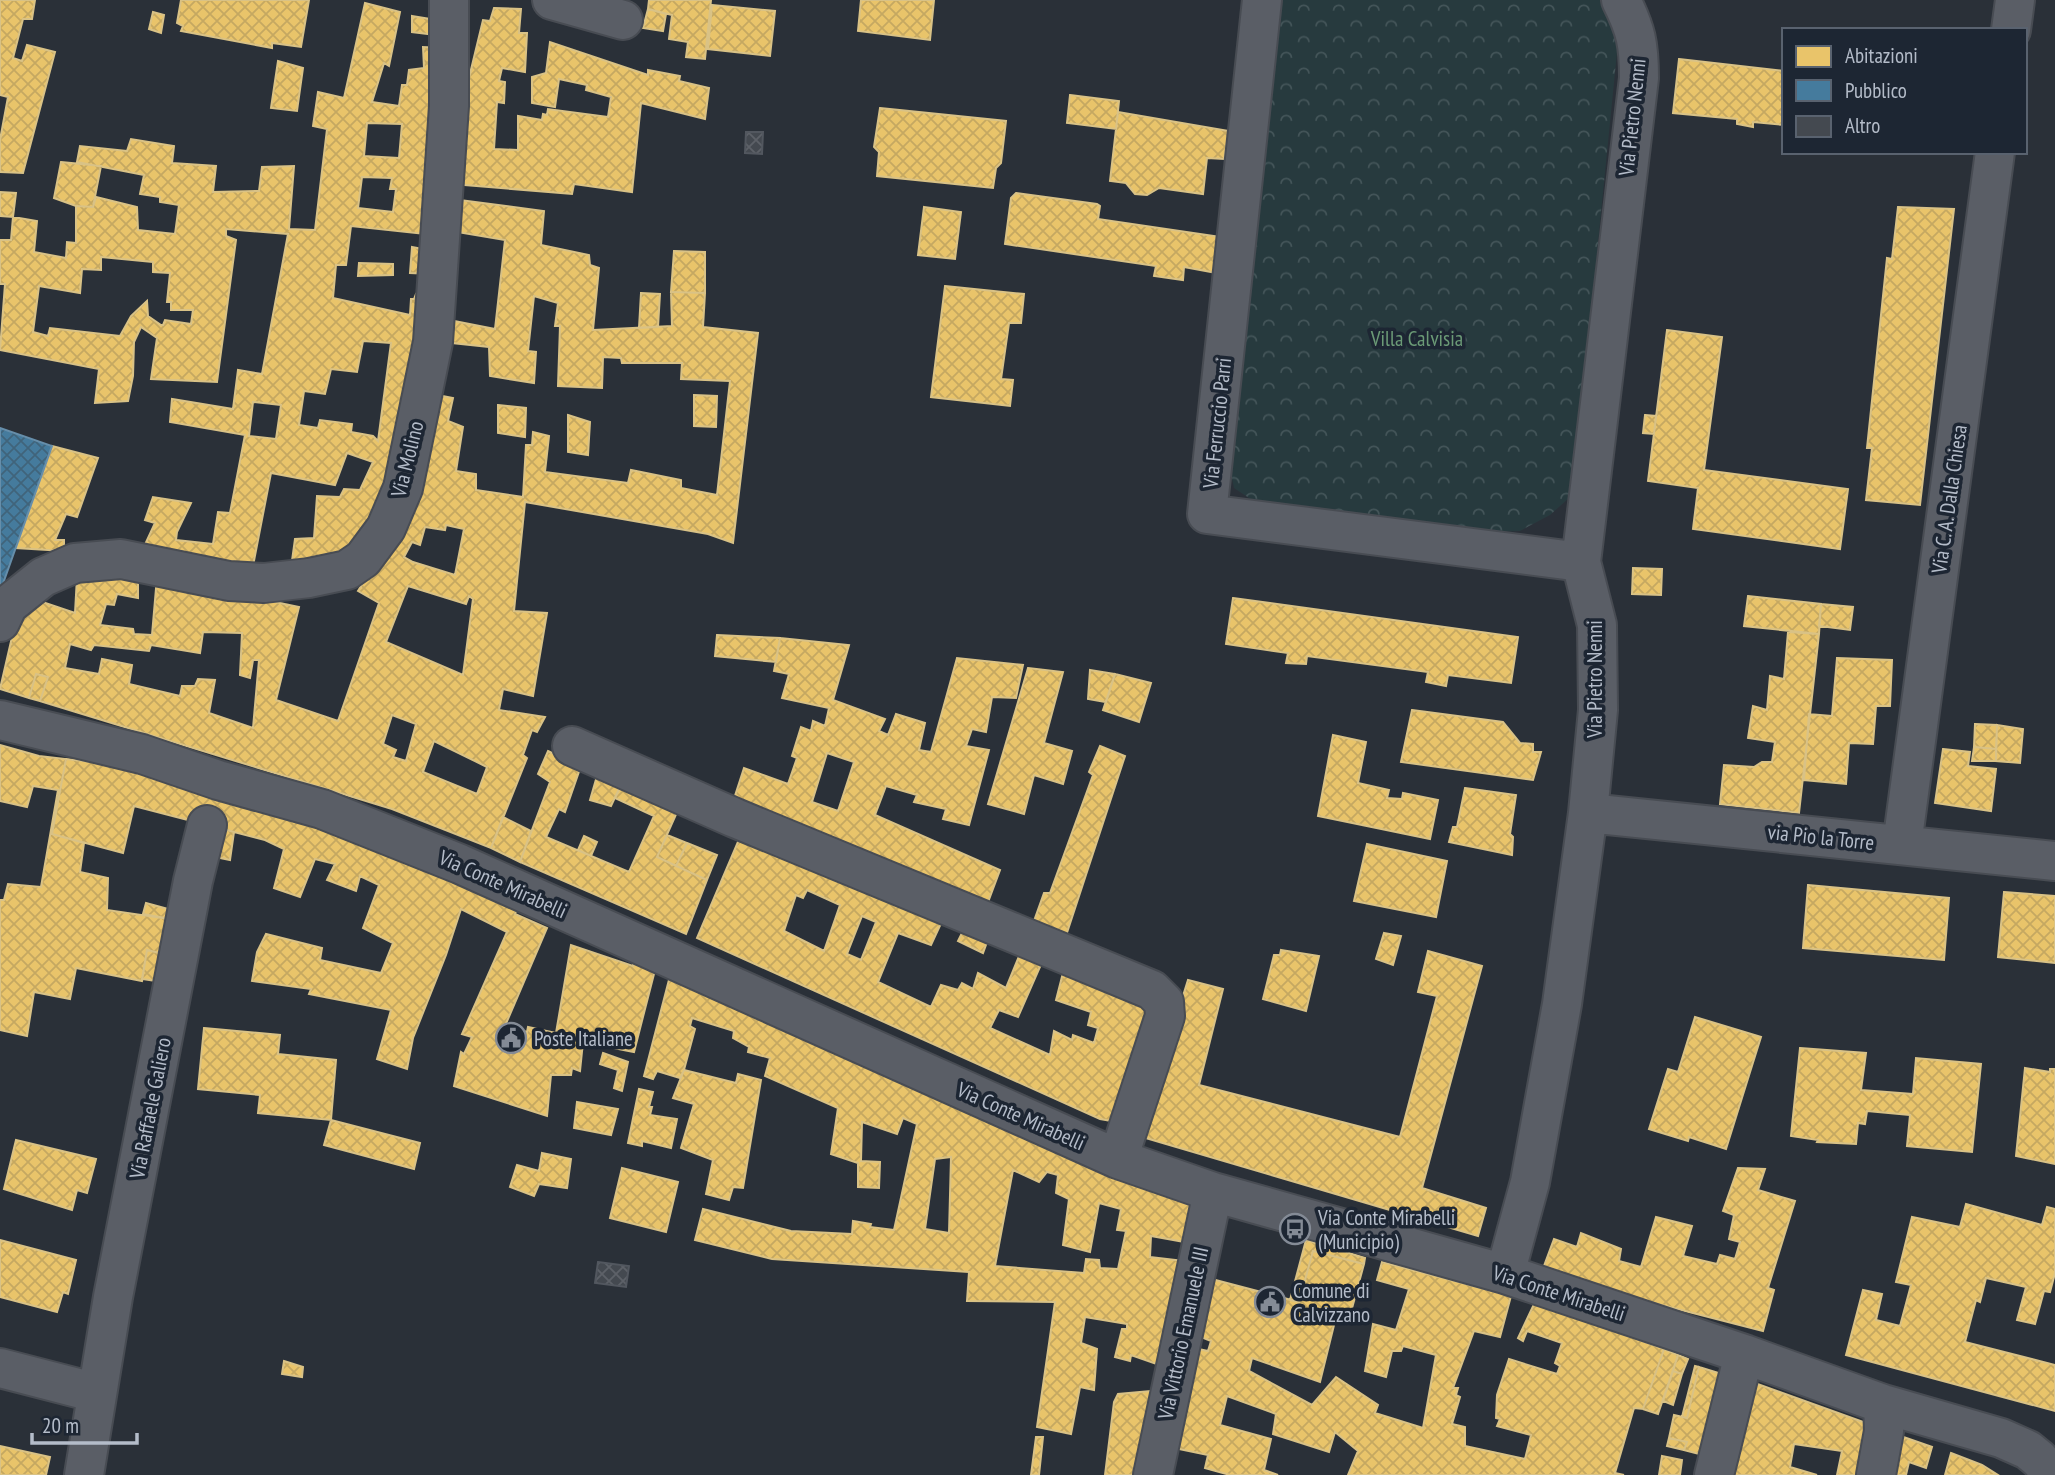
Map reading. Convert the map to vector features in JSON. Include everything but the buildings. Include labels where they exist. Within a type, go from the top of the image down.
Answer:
[{"type":"street","name":"Via Molino","points":[[0,622],[8,605],[43,577],[75,563],[121,559],[229,581],[264,583],[347,570],[363,559],[386,528],[403,488],[433,342],[449,106],[449,0]]},
{"type":"street","points":[[552,0],[623,20]]},
{"type":"street","name":"Via Ferruccio Parri","points":[[1262,0],[1207,514],[1581,562]]},
{"type":"street","name":"Via Pietro Nenni","points":[[1505,1274],[1530,1182],[1562,1004],[1588,813],[1598,710],[1597,625],[1581,562],[1639,78],[1639,46],[1621,0]]},
{"type":"street","points":[[2011,28],[2015,0]]},
{"type":"street","name":"Via C. A. Dalla Chiesa","points":[[1902,845],[1995,154]]},
{"type":"street","name":"Via Conte Mirabelli","points":[[0,720],[142,754],[213,800],[322,808],[460,864],[1118,1159],[1213,1192],[1505,1274],[1883,1404],[2001,1438],[2028,1450],[2053,1475]]},
{"type":"street","points":[[572,746],[735,818],[1152,990],[1164,1002],[1166,1016],[1118,1159]]},
{"type":"street","name":"Via Raffaele Galiero","points":[[84,1475],[173,985],[193,881],[213,800]]},
{"type":"street","name":"via Pio la Torre","points":[[1588,813],[2055,861]]},
{"type":"street","name":"Via Vittorio Emanuele III","points":[[1153,1475],[1213,1192]]},
{"type":"street","points":[[1714,1475],[1744,1354]]},
{"type":"street","points":[[0,1368],[97,1393]]},
{"type":"street","points":[[1876,1475],[1884,1431],[1883,1404]]},
{"type":"green space","name":"Villa Calvisia","points":[[1281,0],[1602,0],[1618,42],[1576,464],[1569,498],[1550,515],[1520,531],[1492,532],[1252,500],[1234,488],[1230,469]]},
{"type":"place","name":"Poste Italiane","points":[[511,1038]]},
{"type":"place","name":"Via Conte Mirabelli (Municipio)","points":[[1295,1229]]},
{"type":"place","name":"Comune di Calvizzano","points":[[1270,1302]]}]
